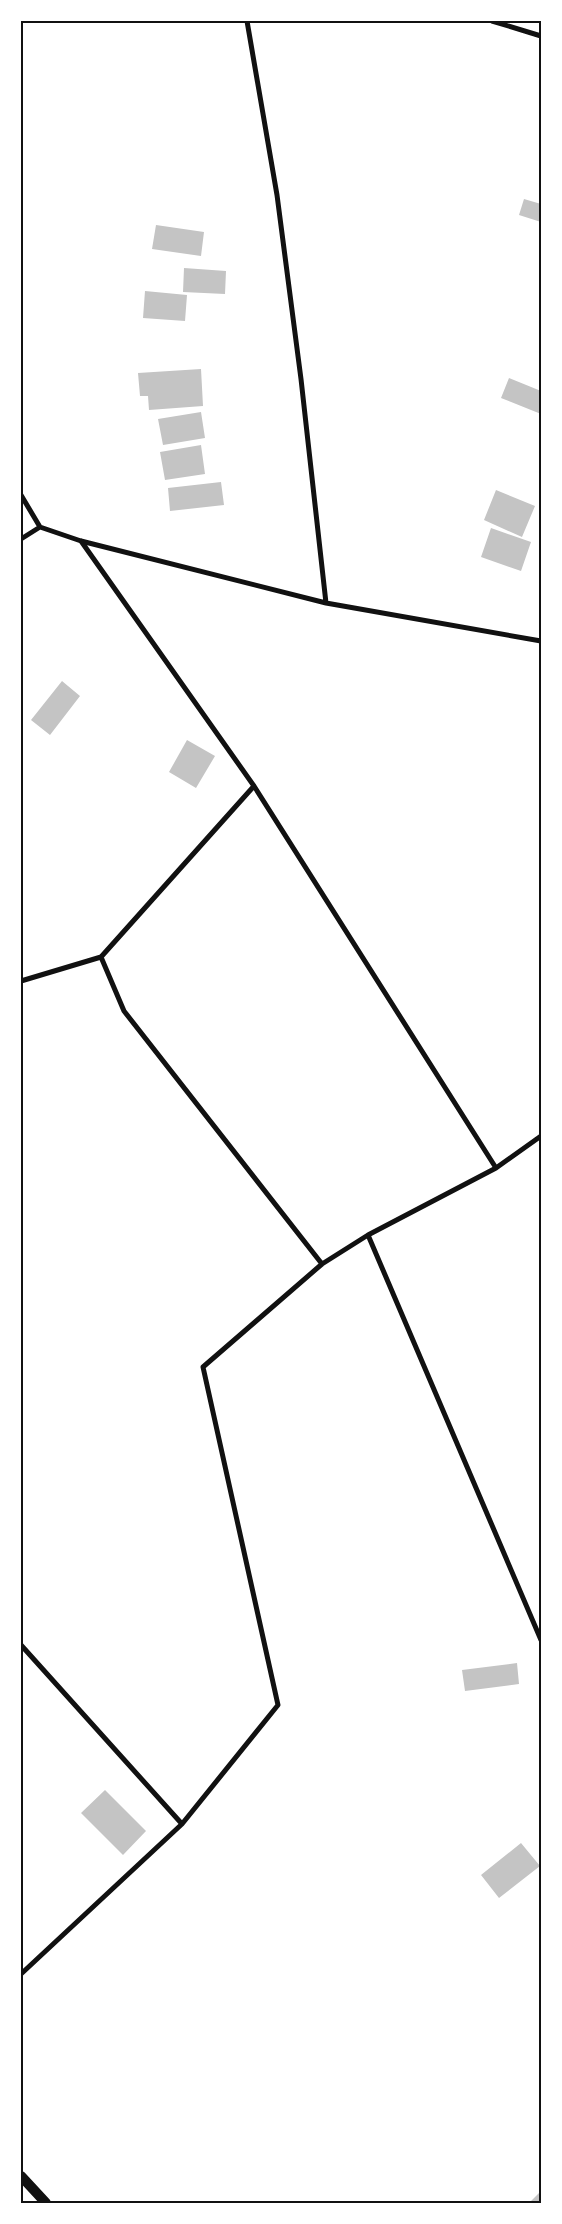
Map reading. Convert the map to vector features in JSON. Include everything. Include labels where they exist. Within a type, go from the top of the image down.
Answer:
[{"type":"main road","points":[[21,2176],[46,2203]]},
{"type":"street","points":[[247,21],[277,194],[301,379],[326,603]]},
{"type":"street","points":[[492,21],[541,36]]},
{"type":"street","points":[[21,496],[40,527],[81,541],[326,603],[541,641]]},
{"type":"street","points":[[21,539],[40,527]]},
{"type":"street","points":[[81,541],[254,786],[496,1168]]},
{"type":"street","points":[[21,981],[101,957],[254,786]]},
{"type":"street","points":[[101,957],[124,1011],[322,1264]]},
{"type":"street","points":[[22,1970],[182,1824],[278,1705],[203,1367],[322,1264],[368,1235],[496,1168],[540,1139]]},
{"type":"street","points":[[368,1235],[541,1640]]},
{"type":"street","points":[[21,1645],[182,1824]]},
{"type":"building","points":[[524,199],[541,204],[541,222],[519,215]]},
{"type":"building","points":[[156,225],[204,232],[201,256],[152,249]]},
{"type":"building","points":[[184,268],[226,271],[225,294],[183,292]]},
{"type":"building","points":[[145,291],[187,295],[185,321],[143,318]]},
{"type":"building","points":[[201,369],[203,406],[149,410],[148,396],[140,396],[138,373]]},
{"type":"building","points":[[509,378],[541,391],[541,414],[501,398]]},
{"type":"building","points":[[201,412],[205,438],[163,445],[158,419]]},
{"type":"building","points":[[201,445],[205,474],[165,480],[160,452]]},
{"type":"building","points":[[221,482],[224,505],[170,511],[168,488]]},
{"type":"building","points":[[496,490],[535,506],[522,537],[484,520]]},
{"type":"building","points":[[491,528],[531,542],[521,571],[481,557]]},
{"type":"building","points":[[62,681],[80,696],[50,735],[31,720]]},
{"type":"building","points":[[187,740],[215,756],[196,788],[169,772]]},
{"type":"building","points":[[517,1663],[519,1684],[465,1691],[462,1670]]},
{"type":"building","points":[[105,1790],[146,1831],[123,1855],[81,1813]]},
{"type":"building","points":[[521,1843],[540,1866],[499,1898],[481,1875]]},
{"type":"building","points":[[541,2191],[541,2203],[529,2203]]}]
